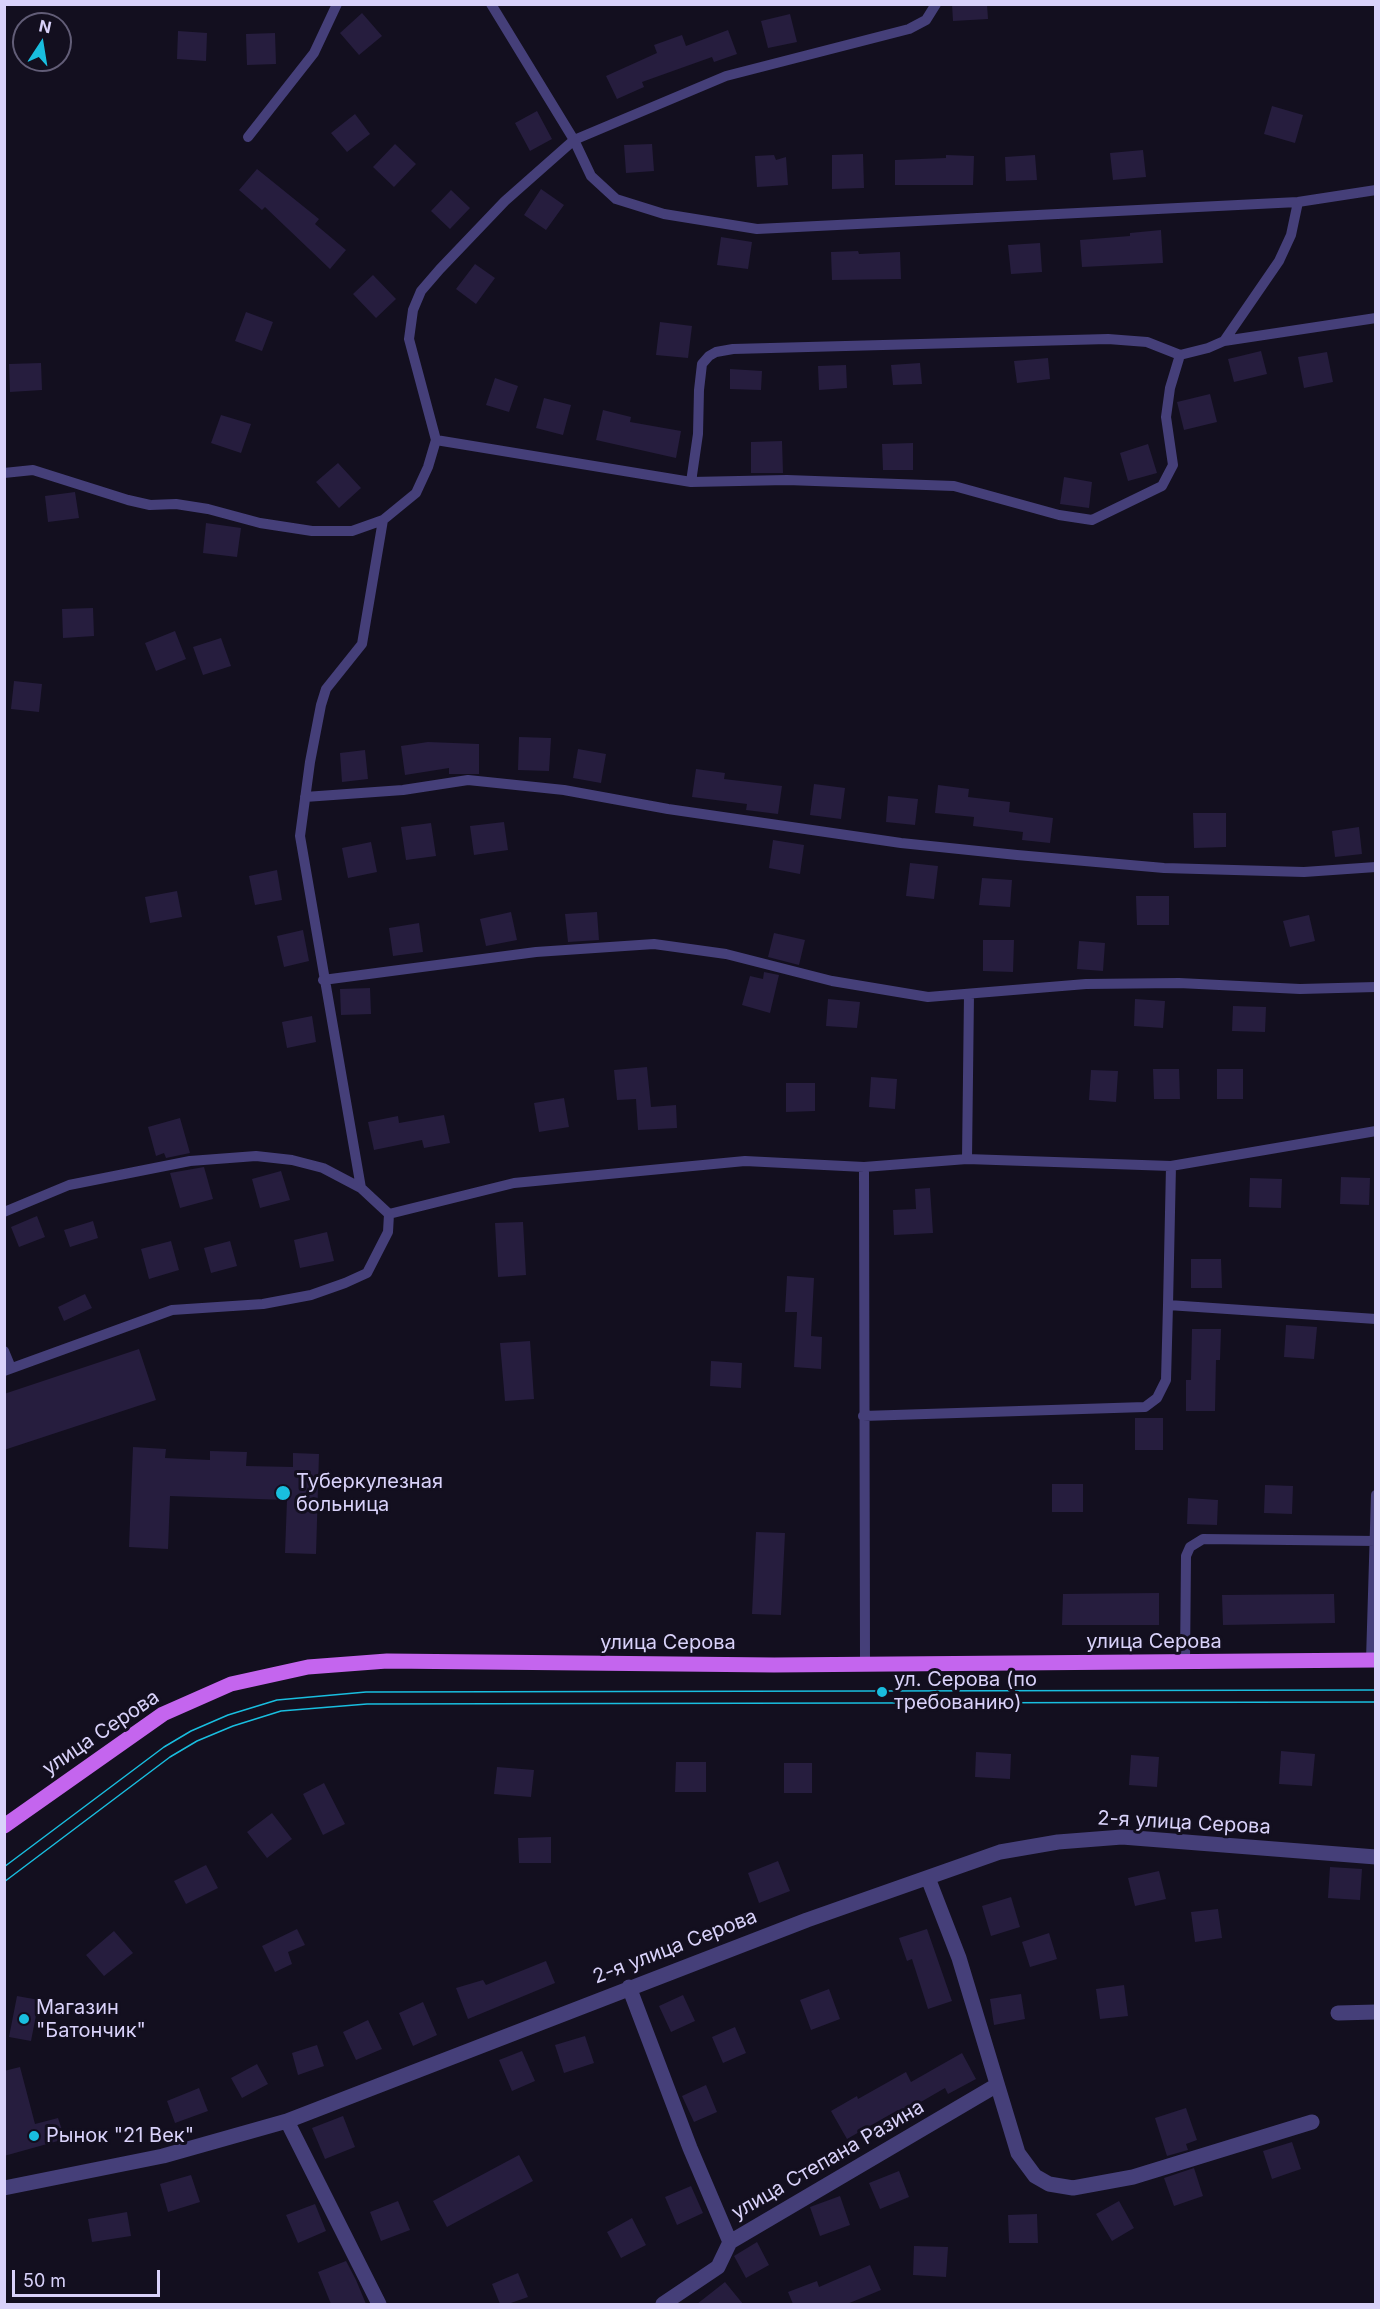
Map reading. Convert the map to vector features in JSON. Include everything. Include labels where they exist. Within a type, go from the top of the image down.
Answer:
[{"type":"main road","name":"улица Серова","points":[[4,1826],[163,1714],[231,1684],[308,1667],[387,1662],[1185,1663],[1373,1660]]},
{"type":"street","name":"2-я улица Серова","points":[[4,2188],[163,2156],[287,2121],[629,1987],[807,1920],[1000,1852],[1101,1837],[1188,1841],[1376,1857]]},
{"type":"street","points":[[928,1878],[959,1958],[1018,2153],[1025,2166],[1035,2176],[1060,2187],[1073,2188],[1160,2170],[1312,2122]]},
{"type":"street","points":[[629,1987],[690,2148],[730,2241]]},
{"type":"street","points":[[1338,2013],[1376,2012]]},
{"type":"street","name":"улица Степана Разина","points":[[663,2304],[718,2267],[730,2241],[997,2085]]},
{"type":"street","points":[[287,2121],[379,2304]]},
{"type":"lane","points":[[249,137],[314,53],[337,4]]},
{"type":"lane","points":[[491,4],[574,140],[591,176],[616,199],[664,214],[757,229],[1298,202],[1376,190]]},
{"type":"lane","points":[[4,473],[33,470],[150,505],[176,504],[208,509],[260,523],[312,531],[352,531],[383,520],[416,493],[428,467],[436,440],[409,339],[413,310],[421,291],[505,201],[574,140],[726,76],[909,29],[926,20],[936,4]]},
{"type":"lane","points":[[1224,341],[1279,261],[1291,235],[1298,202]]},
{"type":"lane","points":[[691,482],[698,434],[702,364],[708,356],[716,352],[733,349],[1108,339],[1147,342],[1180,356],[1224,341],[1376,318]]},
{"type":"lane","points":[[436,440],[691,482],[787,480],[954,486],[1059,515],[1092,520],[1162,486],[1173,465],[1166,417],[1170,388],[1180,356]]},
{"type":"lane","points":[[361,1188],[323,980],[300,836],[305,797],[326,689],[362,644],[383,520]]},
{"type":"lane","points":[[305,797],[403,790],[468,780],[564,790],[669,809],[901,843],[1017,855],[1176,868],[1304,872],[1376,867]]},
{"type":"lane","points":[[323,980],[536,952],[654,945],[726,954],[832,981],[928,997],[1086,984],[1179,983],[1300,989],[1376,987]]},
{"type":"lane","points":[[967,1159],[969,994]]},
{"type":"lane","points":[[389,1214],[514,1183],[745,1161],[864,1167],[967,1159],[1171,1166],[1376,1131]]},
{"type":"lane","points":[[4,1212],[69,1185],[190,1161],[256,1156],[292,1160],[322,1168],[361,1188],[389,1214]]},
{"type":"lane","points":[[863,1416],[1145,1407],[1156,1398],[1166,1380],[1171,1166]]},
{"type":"lane","points":[[864,1167],[865,1663]]},
{"type":"lane","points":[[4,1351],[8,1370],[172,1310],[263,1304],[311,1295],[345,1283],[367,1273],[388,1232],[389,1214]]},
{"type":"lane","points":[[1168,1305],[1376,1319]]},
{"type":"lane","points":[[1373,1660],[1376,1495]]},
{"type":"lane","points":[[1185,1663],[1186,1556],[1190,1547],[1203,1539],[1375,1541]]},
{"type":"building","points":[[952,4],[987,4],[988,19],[953,21]]},
{"type":"building","points":[[362,13],[382,36],[359,55],[340,33]]},
{"type":"building","points":[[790,14],[797,42],[768,48],[761,21]]},
{"type":"building","points":[[728,30],[737,54],[714,62],[712,57],[642,82],[644,87],[617,99],[606,76],[657,53],[654,45],[682,35],[686,46]]},
{"type":"building","points":[[178,31],[207,33],[206,61],[177,59]]},
{"type":"building","points":[[275,33],[276,64],[247,65],[246,34]]},
{"type":"building","points":[[1272,106],[1303,115],[1295,143],[1264,134]]},
{"type":"building","points":[[537,111],[552,139],[530,151],[515,123]]},
{"type":"building","points":[[355,114],[370,134],[347,152],[331,133]]},
{"type":"building","points":[[395,144],[416,164],[394,187],[373,167]]},
{"type":"building","points":[[652,144],[654,171],[626,173],[624,145]]},
{"type":"building","points":[[1143,150],[1146,177],[1113,180],[1110,153]]},
{"type":"building","points":[[863,154],[864,188],[832,189],[832,155]]},
{"type":"building","points":[[774,155],[776,160],[786,157],[788,185],[757,187],[755,156]]},
{"type":"building","points":[[946,155],[974,156],[973,185],[895,185],[895,160],[946,158]]},
{"type":"building","points":[[1035,155],[1037,180],[1006,181],[1005,157]]},
{"type":"building","points":[[257,169],[319,219],[315,224],[346,250],[330,269],[265,207],[262,210],[239,190]]},
{"type":"building","points":[[541,189],[564,205],[546,230],[524,215]]},
{"type":"building","points":[[451,190],[470,208],[450,229],[431,211]]},
{"type":"building","points":[[1161,230],[1163,263],[1082,267],[1080,240],[1130,236],[1130,233]]},
{"type":"building","points":[[721,237],[752,242],[748,269],[717,265]]},
{"type":"building","points":[[1040,243],[1042,272],[1011,274],[1008,245]]},
{"type":"building","points":[[858,251],[859,254],[900,252],[901,279],[832,280],[831,252]]},
{"type":"building","points":[[475,264],[495,278],[476,304],[456,289]]},
{"type":"building","points":[[373,275],[396,299],[376,318],[353,294]]},
{"type":"building","points":[[246,312],[273,322],[262,351],[235,341]]},
{"type":"building","points":[[660,322],[692,326],[688,358],[656,355]]},
{"type":"building","points":[[1261,351],[1267,374],[1234,382],[1228,359]]},
{"type":"building","points":[[1327,352],[1333,382],[1304,388],[1298,357]]},
{"type":"building","points":[[1048,358],[1050,379],[1017,383],[1014,361]]},
{"type":"building","points":[[41,363],[42,390],[10,392],[9,364]]},
{"type":"building","points":[[920,363],[922,384],[893,385],[891,365]]},
{"type":"building","points":[[846,365],[847,388],[819,390],[818,366]]},
{"type":"building","points":[[730,369],[762,371],[761,390],[730,389]]},
{"type":"building","points":[[495,378],[518,386],[509,412],[486,405]]},
{"type":"building","points":[[1210,394],[1217,422],[1184,430],[1177,402]]},
{"type":"building","points":[[544,398],[571,405],[563,435],[536,428]]},
{"type":"building","points":[[603,410],[631,417],[630,422],[681,431],[676,458],[596,440]]},
{"type":"building","points":[[221,415],[251,424],[241,453],[211,443]]},
{"type":"building","points":[[782,441],[783,473],[751,473],[751,442]]},
{"type":"building","points":[[913,443],[913,470],[883,470],[882,444]]},
{"type":"building","points":[[1148,444],[1157,473],[1128,481],[1120,453]]},
{"type":"building","points":[[338,463],[361,488],[339,508],[316,482]]},
{"type":"building","points":[[1064,477],[1092,482],[1089,508],[1060,504]]},
{"type":"building","points":[[75,492],[79,518],[48,522],[45,496]]},
{"type":"building","points":[[206,523],[241,528],[237,557],[203,553]]},
{"type":"building","points":[[93,608],[94,636],[63,638],[62,609]]},
{"type":"building","points":[[175,631],[186,659],[156,671],[145,643]]},
{"type":"building","points":[[221,638],[231,666],[203,675],[193,647]]},
{"type":"building","points":[[14,681],[42,684],[39,712],[11,709]]},
{"type":"building","points":[[519,737],[551,738],[549,771],[518,770]]},
{"type":"building","points":[[428,742],[479,744],[479,774],[449,774],[449,768],[405,775],[401,746]]},
{"type":"building","points":[[578,749],[606,754],[601,783],[573,778]]},
{"type":"building","points":[[365,750],[368,779],[342,782],[340,753]]},
{"type":"building","points":[[696,769],[725,773],[724,779],[782,786],[778,814],[746,810],[747,804],[692,797]]},
{"type":"building","points":[[814,784],[845,788],[841,819],[810,815]]},
{"type":"building","points":[[938,785],[969,789],[968,797],[1010,802],[1009,812],[1053,818],[1050,843],[1022,840],[1023,832],[973,826],[974,817],[935,813]]},
{"type":"building","points":[[888,796],[918,799],[915,825],[886,822]]},
{"type":"building","points":[[1193,813],[1226,813],[1226,847],[1194,848]]},
{"type":"building","points":[[504,822],[508,850],[474,855],[470,826]]},
{"type":"building","points":[[431,823],[436,856],[406,860],[401,827]]},
{"type":"building","points":[[1359,827],[1362,854],[1335,857],[1332,831]]},
{"type":"building","points":[[773,840],[804,845],[800,874],[769,868]]},
{"type":"building","points":[[371,842],[377,872],[348,878],[342,848]]},
{"type":"building","points":[[910,863],[938,866],[934,899],[906,896]]},
{"type":"building","points":[[277,870],[282,900],[255,905],[249,876]]},
{"type":"building","points":[[982,878],[1012,880],[1010,907],[979,905]]},
{"type":"building","points":[[177,891],[182,917],[150,923],[145,897]]},
{"type":"building","points":[[1136,896],[1169,896],[1169,925],[1137,925]]},
{"type":"building","points":[[511,912],[517,940],[486,946],[480,919]]},
{"type":"building","points":[[597,912],[599,940],[568,942],[565,914]]},
{"type":"building","points":[[1309,915],[1315,941],[1290,947],[1283,921]]},
{"type":"building","points":[[419,923],[423,952],[393,956],[389,928]]},
{"type":"building","points":[[303,930],[309,961],[284,967],[277,936]]},
{"type":"building","points":[[774,933],[805,940],[799,965],[768,957]]},
{"type":"building","points":[[983,940],[1014,940],[1013,972],[983,971]]},
{"type":"building","points":[[1079,941],[1105,943],[1103,971],[1077,969]]},
{"type":"building","points":[[764,972],[779,975],[770,1013],[742,1005],[750,976],[763,979]]},
{"type":"building","points":[[370,988],[371,1014],[341,1015],[340,989]]},
{"type":"building","points":[[828,999],[860,1002],[857,1028],[826,1026]]},
{"type":"building","points":[[1135,999],[1165,1001],[1163,1028],[1134,1026]]},
{"type":"building","points":[[1233,1006],[1266,1007],[1265,1032],[1232,1031]]},
{"type":"building","points":[[312,1016],[316,1042],[287,1048],[282,1022]]},
{"type":"building","points":[[647,1067],[651,1107],[676,1105],[677,1128],[638,1130],[636,1099],[617,1100],[614,1070]]},
{"type":"building","points":[[1153,1069],[1179,1069],[1180,1099],[1154,1099]]},
{"type":"building","points":[[1217,1069],[1243,1069],[1243,1099],[1217,1099]]},
{"type":"building","points":[[1091,1070],[1118,1071],[1116,1102],[1089,1100]]},
{"type":"building","points":[[871,1077],[897,1079],[895,1109],[869,1107]]},
{"type":"building","points":[[786,1083],[815,1083],[815,1111],[786,1112]]},
{"type":"building","points":[[564,1098],[569,1127],[539,1132],[534,1103]]},
{"type":"building","points":[[444,1115],[450,1143],[424,1148],[422,1140],[374,1150],[368,1122],[398,1116],[399,1123]]},
{"type":"building","points":[[180,1118],[190,1153],[166,1158],[164,1153],[156,1156],[148,1127]]},
{"type":"building","points":[[204,1167],[213,1199],[180,1208],[170,1173]]},
{"type":"building","points":[[281,1171],[290,1200],[260,1208],[252,1179]]},
{"type":"building","points":[[1341,1177],[1370,1178],[1369,1205],[1340,1204]]},
{"type":"building","points":[[1250,1178],[1282,1179],[1281,1208],[1249,1207]]},
{"type":"building","points":[[930,1188],[933,1233],[894,1235],[893,1210],[916,1209],[915,1189]]},
{"type":"building","points":[[37,1216],[45,1237],[19,1247],[11,1227]]},
{"type":"building","points":[[93,1221],[98,1238],[70,1247],[64,1230]]},
{"type":"building","points":[[523,1222],[526,1275],[498,1277],[495,1223]]},
{"type":"building","points":[[327,1232],[334,1261],[300,1268],[294,1240]]},
{"type":"building","points":[[171,1241],[179,1270],[149,1279],[141,1249]]},
{"type":"building","points":[[230,1241],[237,1266],[211,1273],[204,1248]]},
{"type":"building","points":[[1191,1259],[1221,1259],[1222,1288],[1191,1288]]},
{"type":"building","points":[[787,1276],[814,1278],[811,1336],[822,1337],[821,1369],[794,1367],[797,1312],[785,1312]]},
{"type":"building","points":[[85,1294],[92,1308],[64,1321],[58,1307]]},
{"type":"building","points":[[1286,1325],[1317,1327],[1314,1359],[1284,1357]]},
{"type":"building","points":[[1192,1329],[1221,1329],[1220,1360],[1216,1360],[1215,1411],[1186,1411],[1186,1380],[1191,1380]]},
{"type":"building","points":[[530,1341],[534,1399],[505,1401],[500,1343]]},
{"type":"building","points":[[139,1349],[156,1400],[4,1450],[4,1394]]},
{"type":"building","points":[[711,1361],[742,1363],[741,1388],[710,1386]]},
{"type":"building","points":[[1135,1418],[1163,1418],[1163,1450],[1135,1450]]},
{"type":"building","points":[[133,1447],[166,1449],[165,1458],[210,1460],[210,1451],[247,1452],[246,1466],[293,1467],[293,1453],[319,1454],[316,1554],[285,1553],[287,1500],[170,1496],[168,1549],[129,1547]]},
{"type":"building","points":[[1052,1484],[1083,1484],[1083,1512],[1052,1512]]},
{"type":"building","points":[[1265,1485],[1293,1486],[1292,1514],[1264,1513]]},
{"type":"building","points":[[1188,1498],[1218,1500],[1217,1525],[1187,1524]]},
{"type":"building","points":[[756,1532],[785,1533],[781,1615],[752,1614]]},
{"type":"building","points":[[1159,1593],[1159,1625],[1062,1625],[1063,1594]]},
{"type":"building","points":[[1334,1594],[1335,1623],[1223,1625],[1222,1595]]},
{"type":"building","points":[[1281,1751],[1315,1754],[1312,1786],[1279,1784]]},
{"type":"building","points":[[976,1752],[1011,1754],[1010,1779],[975,1777]]},
{"type":"building","points":[[1131,1755],[1159,1757],[1157,1787],[1129,1785]]},
{"type":"building","points":[[676,1762],[706,1762],[706,1792],[675,1792]]},
{"type":"building","points":[[784,1763],[812,1763],[812,1793],[784,1793]]},
{"type":"building","points":[[497,1767],[534,1770],[531,1797],[494,1794]]},
{"type":"building","points":[[324,1783],[345,1824],[323,1835],[303,1794]]},
{"type":"building","points":[[272,1813],[292,1839],[267,1858],[247,1832]]},
{"type":"building","points":[[551,1837],[551,1863],[519,1863],[518,1838]]},
{"type":"building","points":[[778,1861],[790,1891],[759,1903],[748,1873]]},
{"type":"building","points":[[206,1865],[218,1888],[186,1904],[174,1881]]},
{"type":"building","points":[[1330,1867],[1362,1869],[1360,1900],[1328,1898]]},
{"type":"building","points":[[1159,1871],[1166,1899],[1135,1906],[1128,1878]]},
{"type":"building","points":[[1011,1897],[1020,1927],[991,1936],[982,1906]]},
{"type":"building","points":[[1218,1909],[1222,1938],[1195,1942],[1191,1912]]},
{"type":"building","points":[[297,1929],[305,1945],[288,1952],[292,1964],[275,1972],[262,1946]]},
{"type":"building","points":[[927,1929],[952,2001],[928,2009],[912,1959],[907,1961],[899,1938]]},
{"type":"building","points":[[114,1931],[133,1953],[104,1976],[86,1955]]},
{"type":"building","points":[[1049,1933],[1057,1959],[1030,1967],[1022,1942]]},
{"type":"building","points":[[546,1961],[555,1983],[468,2019],[456,1988],[483,1980],[486,1985]]},
{"type":"building","points":[[1124,1985],[1128,2016],[1100,2019],[1096,1989]]},
{"type":"building","points":[[829,1989],[840,2019],[811,2030],[800,2000]]},
{"type":"building","points":[[1021,1994],[1025,2019],[994,2025],[990,1999]]},
{"type":"building","points":[[683,1995],[695,2021],[671,2032],[659,2006]]},
{"type":"building","name":"Магазин \"Батончик\"","points":[[17,1996],[39,2000],[31,2041],[9,2037]]},
{"type":"building","points":[[423,2002],[437,2035],[413,2046],[399,2013]]},
{"type":"building","points":[[368,2020],[382,2049],[356,2060],[343,2032]]},
{"type":"building","points":[[735,2027],[746,2053],[723,2063],[712,2037]]},
{"type":"building","points":[[585,2036],[594,2063],[564,2073],[555,2045]]},
{"type":"building","points":[[317,2045],[324,2066],[298,2075],[292,2053]]},
{"type":"building","points":[[522,2051],[535,2081],[512,2091],[499,2060]]},
{"type":"building","points":[[962,2053],[976,2079],[948,2094],[945,2088],[900,2114],[898,2110],[847,2139],[831,2111],[857,2096],[858,2099],[906,2072],[911,2082]]},
{"type":"building","points":[[257,2064],[268,2084],[242,2098],[231,2078]]},
{"type":"building","points":[[20,2067],[35,2124],[58,2118],[65,2139],[4,2156],[4,2071]]},
{"type":"building","points":[[706,2085],[717,2112],[694,2122],[682,2096]]},
{"type":"building","points":[[199,2088],[208,2111],[175,2123],[167,2101]]},
{"type":"building","points":[[1186,2108],[1197,2140],[1186,2144],[1188,2150],[1167,2156],[1155,2118]]},
{"type":"building","points":[[343,2116],[355,2147],[325,2159],[312,2128]]},
{"type":"building","points":[[1292,2142],[1301,2169],[1272,2179],[1263,2151]]},
{"type":"building","points":[[519,2155],[533,2181],[447,2227],[433,2201]]},
{"type":"building","points":[[1194,2168],[1203,2196],[1174,2206],[1164,2178]]},
{"type":"building","points":[[899,2171],[909,2197],[880,2209],[869,2183]]},
{"type":"building","points":[[191,2175],[200,2202],[168,2212],[160,2184]]},
{"type":"building","points":[[691,2186],[703,2213],[677,2225],[665,2197]]},
{"type":"building","points":[[840,2196],[850,2225],[820,2236],[810,2207]]},
{"type":"building","points":[[398,2201],[410,2230],[381,2241],[370,2212]]},
{"type":"building","points":[[1119,2201],[1134,2228],[1112,2241],[1096,2214]]},
{"type":"building","points":[[315,2204],[326,2231],[298,2243],[286,2215]]},
{"type":"building","points":[[127,2212],[131,2236],[92,2242],[88,2219]]},
{"type":"building","points":[[1037,2214],[1038,2243],[1009,2243],[1008,2215]]},
{"type":"building","points":[[632,2218],[646,2245],[621,2258],[607,2232]]},
{"type":"building","points":[[757,2242],[769,2265],[746,2278],[734,2256]]},
{"type":"building","points":[[914,2246],[948,2247],[946,2277],[913,2275]]},
{"type":"building","points":[[346,2261],[366,2304],[331,2304],[318,2272]]},
{"type":"building","points":[[870,2265],[881,2290],[847,2304],[793,2304],[788,2292],[817,2281],[819,2287]]},
{"type":"building","points":[[518,2273],[528,2297],[508,2304],[500,2304],[492,2284]]},
{"type":"building","points":[[725,2282],[743,2304],[697,2304]]},
{"type":"tram line","points":[[4,1867],[164,1747],[191,1731],[228,1715],[277,1700],[366,1692],[1376,1690]]},
{"type":"tram line","points":[[4,1882],[170,1757],[197,1741],[233,1726],[281,1711],[367,1704],[1376,1702]]},
{"type":"place","name":"Туберкулезная больница","points":[[283,1493]]},
{"type":"place","name":"ул. Серова (по требованию)","points":[[882,1692]]},
{"type":"place","name":"Магазин \"Батончик\"","points":[[24,2019]]},
{"type":"place","name":"Рынок \"21 Век\"","points":[[34,2136]]}]
